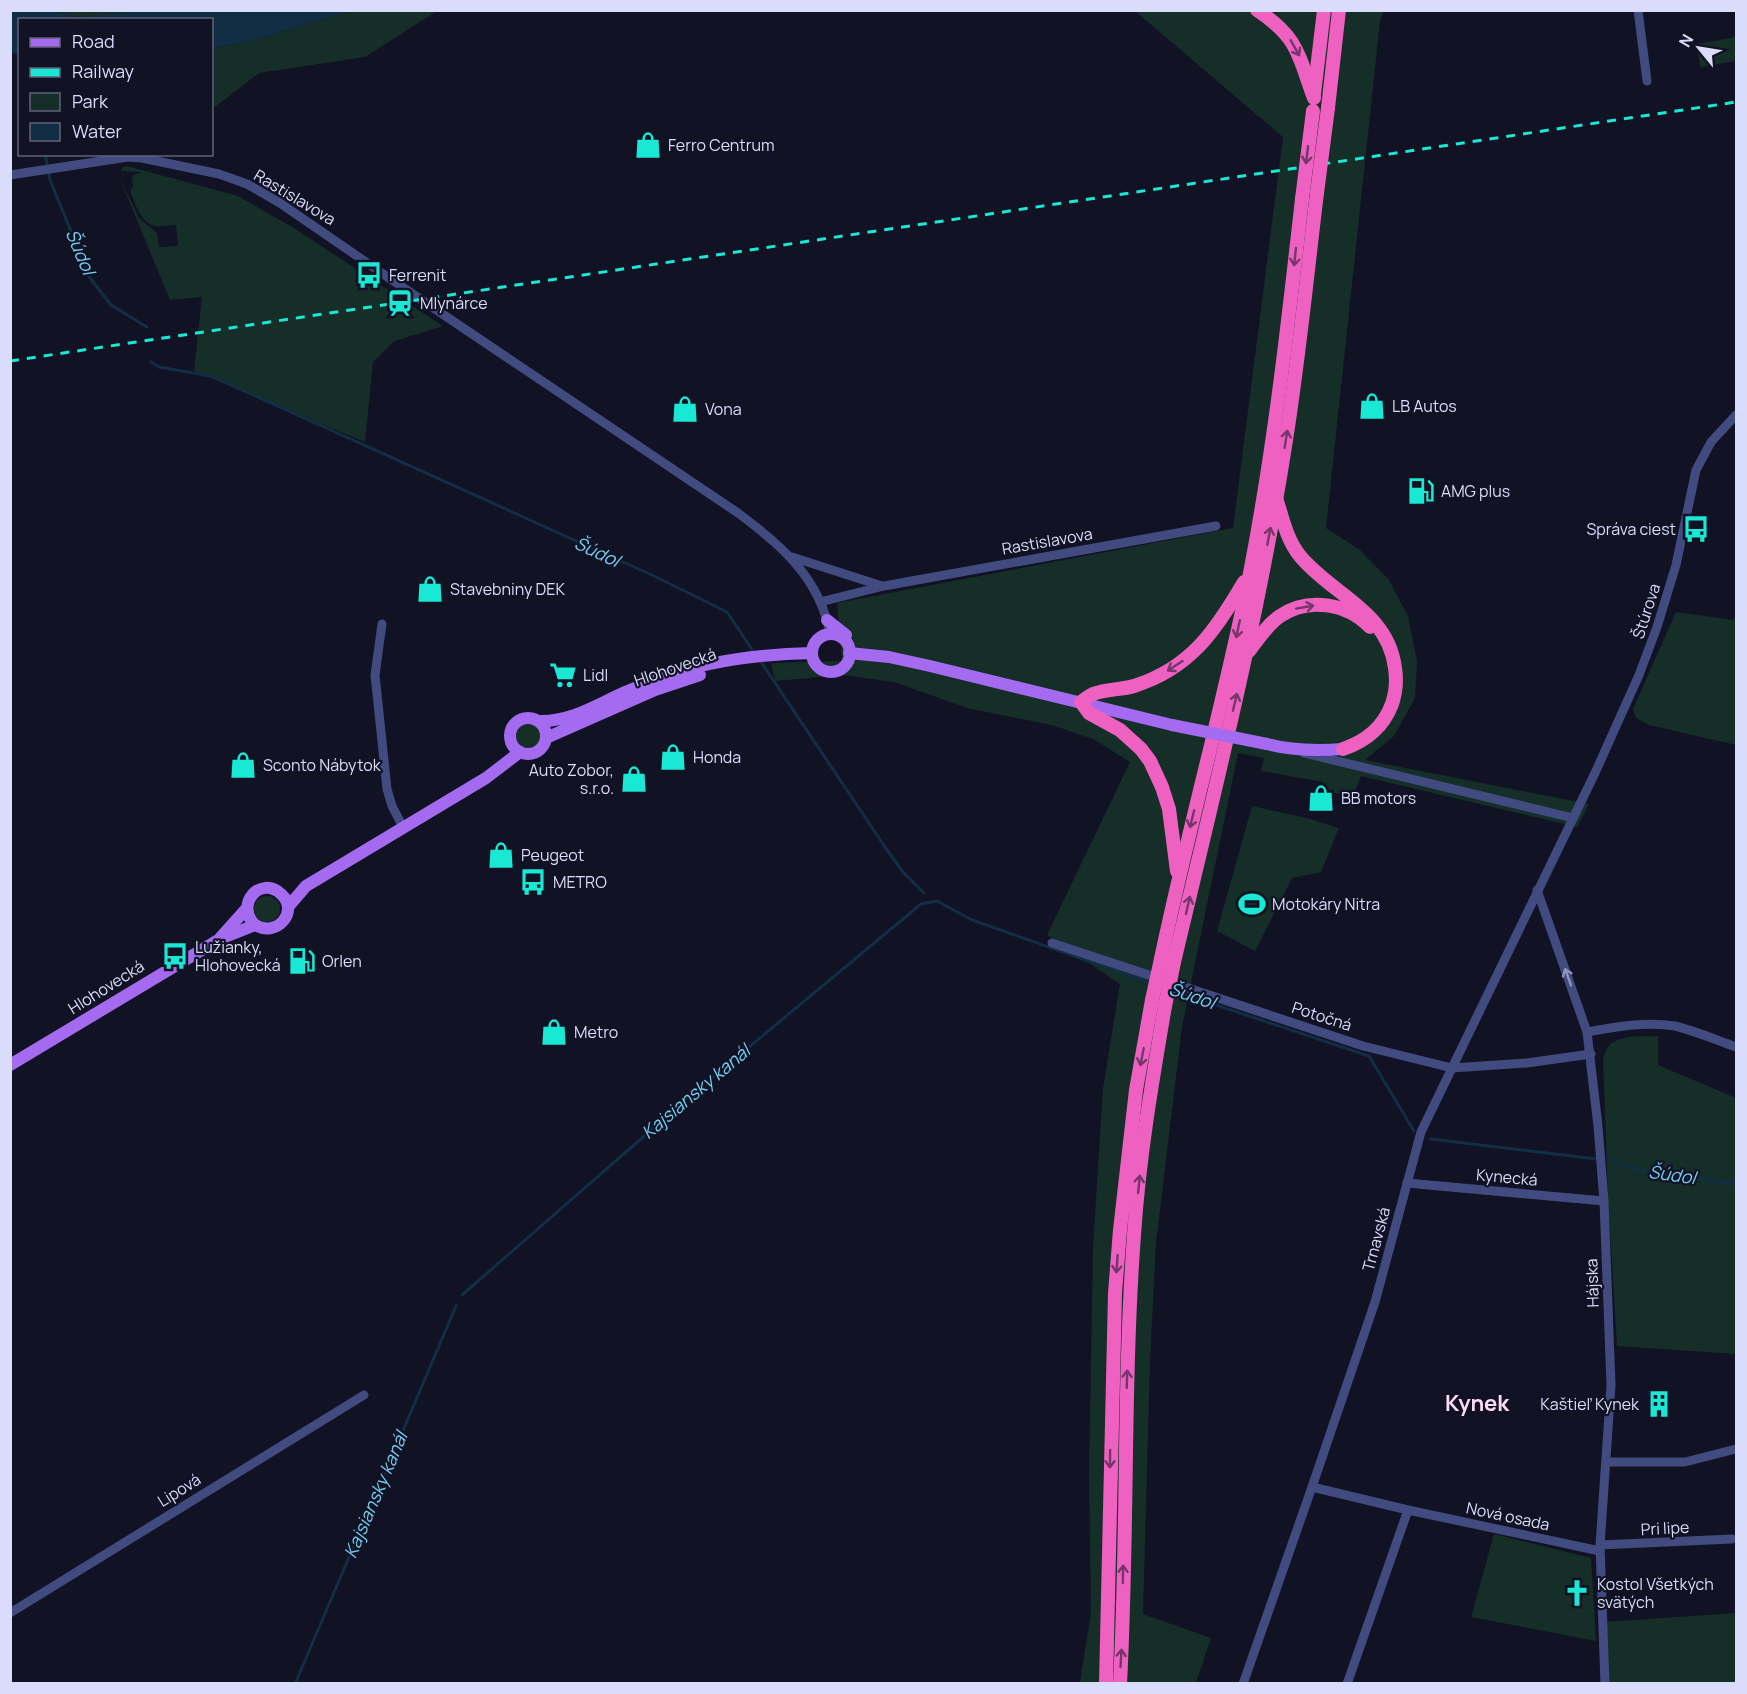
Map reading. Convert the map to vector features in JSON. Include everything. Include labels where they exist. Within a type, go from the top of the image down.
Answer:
[{"type":"highway","points":[[1257,10],[1287,33],[1299,52],[1313,105]]},
{"type":"highway","points":[[1168,961],[1178,880],[1250,572],[1284,362],[1324,10]]},
{"type":"highway","points":[[1106,1683],[1115,1293],[1136,1090],[1246,655],[1276,496],[1297,365],[1339,10]]},
{"type":"highway","points":[[1335,39],[1347,10]]},
{"type":"highway","points":[[1276,496],[1287,535],[1300,555],[1371,617],[1386,638],[1394,661],[1396,685],[1394,699],[1383,722],[1360,743],[1343,749]]},
{"type":"highway","points":[[1178,880],[1169,808],[1157,774],[1141,749],[1120,730],[1089,713],[1082,702],[1094,694],[1116,691],[1152,679],[1187,658],[1219,624],[1250,572]]},
{"type":"highway","points":[[1246,655],[1279,617],[1302,606],[1325,605],[1338,608],[1364,621],[1383,647],[1388,661],[1390,686],[1378,720],[1343,749]]},
{"type":"highway","points":[[1120,1683],[1126,1417],[1133,1244],[1159,1003]]},
{"type":"main road","points":[[827,620],[870,655]]},
{"type":"main road","points":[[830,634],[843,639],[849,653],[845,665],[832,671],[817,666],[812,653],[816,640],[830,634]]},
{"type":"main road","points":[[750,658],[812,653]]},
{"type":"main road","points":[[849,653],[930,666],[1172,725],[1290,750],[1343,749]]},
{"type":"main road","name":"Hlohovecká","points":[[538,721],[553,721],[574,716],[670,675],[707,664],[750,658]]},
{"type":"main road","name":"Hlohovecká","points":[[546,738],[557,731],[655,690],[750,658]]},
{"type":"main road","points":[[529,717],[538,721],[545,728],[546,738],[544,744],[531,754],[520,752],[511,743],[510,732],[515,723],[529,717]]},
{"type":"main road","name":"Hlohovecká","points":[[486,778],[511,743]]},
{"type":"main road","name":"Hlohovecká","points":[[10,1065],[219,939],[255,926],[266,930],[276,928],[286,917],[288,906],[306,886],[486,778],[520,752]]},
{"type":"main road","name":"Hlohovecká","points":[[219,939],[247,908],[250,898],[258,891],[269,888],[280,892],[306,886]]},
{"type":"main road","points":[[280,892],[288,906]]},
{"type":"main road","points":[[247,908],[249,919],[255,926]]},
{"type":"street","points":[[1638,10],[1647,81]]},
{"type":"street","name":"Rastislavova","points":[[10,175],[99,160],[142,158],[219,174],[238,181],[298,214],[738,513],[792,557],[884,586]]},
{"type":"street","name":"Štúrova","points":[[1573,818],[1655,635],[1676,566],[1696,470],[1711,442],[1737,415]]},
{"type":"street","name":"Rastislavova","points":[[820,602],[884,586],[1216,526]]},
{"type":"street","points":[[792,557],[803,570],[820,602],[830,634]]},
{"type":"street","points":[[382,624],[375,675],[387,789],[392,806],[403,827]]},
{"type":"street","points":[[1343,749],[1350,764]]},
{"type":"street","points":[[1290,750],[1482,794],[1573,818]]},
{"type":"street","name":"Trnavská","points":[[1243,1683],[1374,1302],[1421,1132],[1573,818]]},
{"type":"street","name":"Hájska","points":[[1537,890],[1587,1032],[1604,1201],[1611,1385],[1600,1548],[1605,1683]]},
{"type":"street","name":"Potočná","points":[[1052,943],[1363,1046],[1452,1068],[1527,1063],[1591,1054]]},
{"type":"street","points":[[1587,1032],[1643,1025],[1674,1026],[1737,1047]]},
{"type":"street","name":"Kynecká","points":[[1407,1182],[1604,1201]]},
{"type":"street","name":"Lipová","points":[[10,1613],[364,1395]]},
{"type":"street","points":[[1606,1462],[1685,1462],[1737,1449]]},
{"type":"street","name":"Nová osada","points":[[1312,1487],[1408,1510],[1600,1548]]},
{"type":"street","points":[[1347,1683],[1408,1510]]},
{"type":"street","name":"Pri lipe","points":[[1600,1548],[1732,1539]]},
{"type":"green space","points":[[53,11],[168,11],[74,17]]},
{"type":"green space","points":[[350,11],[437,11],[365,57],[259,73],[215,107],[213,103],[213,48],[251,41]]},
{"type":"green space","points":[[1135,11],[1384,11],[1380,21],[1326,528],[1360,550],[1389,580],[1408,616],[1417,661],[1415,698],[1394,736],[1365,760],[1589,804],[1577,827],[1361,776],[1353,797],[1322,790],[1323,782],[1261,771],[1264,758],[1238,753],[1182,1027],[1156,1243],[1150,1361],[1143,1614],[1211,1638],[1196,1683],[1080,1683],[1091,1612],[1089,1474],[1093,1246],[1103,1089],[1120,984],[1047,935],[1130,762],[1093,739],[1052,725],[967,708],[894,682],[843,675],[775,681],[771,663],[842,661],[837,603],[1233,528],[1283,137]]},
{"type":"green space","points":[[1736,37],[1736,61],[1700,67],[1697,44]]},
{"type":"green space","points":[[127,166],[238,196],[294,228],[443,326],[394,341],[373,362],[365,442],[194,371],[202,297],[170,300],[118,174],[139,218],[157,233],[159,247],[178,246],[176,225],[156,226],[142,217],[130,191],[133,186],[132,176],[142,172],[122,171],[122,167]]},
{"type":"green space","points":[[1676,612],[1733,620],[1736,615],[1736,745],[1649,725],[1636,718],[1633,709]]},
{"type":"green space","points":[[528,724],[536,728],[540,736],[536,744],[528,748],[520,744],[516,736],[520,728]]},
{"type":"green space","name":"Motokáry Nitra","points":[[1252,806],[1311,819],[1339,828],[1321,872],[1292,878],[1255,951],[1217,931]]},
{"type":"green space","points":[[267,896],[276,900],[280,909],[276,918],[267,922],[258,918],[254,909],[258,900]]},
{"type":"green space","points":[[1658,1036],[1658,1065],[1736,1098],[1736,1354],[1617,1346],[1603,1060],[1610,1045],[1617,1040]]},
{"type":"green space","points":[[1494,1534],[1591,1558],[1596,1641],[1471,1617]]},
{"type":"green space","points":[[1736,1613],[1736,1683],[1608,1683],[1605,1622]]},
{"type":"water","points":[[168,10],[350,10],[251,41],[213,48],[213,18],[18,18],[18,56],[11,52],[11,11],[53,11],[74,17]]},
{"type":"waterway","name":"Šúdol","points":[[45,156],[50,180],[90,278],[111,305],[147,327]]},
{"type":"waterway","name":"Šúdol","points":[[151,362],[159,367],[211,376],[654,576],[727,612],[755,654]]},
{"type":"waterway","name":"Šúdol","points":[[759,659],[885,847],[903,872],[924,893]]},
{"type":"waterway","name":"Kajsiansky kanál","points":[[462,1295],[689,1097],[921,904],[937,901],[972,920],[1151,983]]},
{"type":"waterway","name":"Šúdol","points":[[1171,990],[1369,1056],[1414,1131]]},
{"type":"waterway","name":"Šúdol","points":[[1431,1139],[1596,1159]]},
{"type":"waterway","name":"Šúdol","points":[[1609,1159],[1638,1170],[1736,1184]]},
{"type":"waterway","name":"Kajsiansky kanál","points":[[295,1684],[456,1306]]},
{"type":"railway","points":[[10,361],[1736,102]]},
{"type":"place","name":"Ferro Centrum","points":[[648,145]]},
{"type":"place","name":"Ferrenit","points":[[369,275]]},
{"type":"place","name":"Mlynárce","points":[[400,303]]},
{"type":"place","name":"LB Autos","points":[[1372,406]]},
{"type":"place","name":"Vona","points":[[685,409]]},
{"type":"place","name":"AMG plus","points":[[1421,491]]},
{"type":"place","name":"Správa ciest","points":[[1696,529]]},
{"type":"place","name":"Stavebniny DEK","points":[[430,589]]},
{"type":"place","name":"Lidl","points":[[563,675]]},
{"type":"place","name":"Honda","points":[[673,757]]},
{"type":"place","name":"Sconto Nábytok","points":[[243,765]]},
{"type":"place","name":"Auto Zobor, s.r.o.","points":[[634,779]]},
{"type":"place","name":"BB motors","points":[[1321,798]]},
{"type":"place","name":"Peugeot","points":[[501,855]]},
{"type":"place","name":"METRO","points":[[533,882]]},
{"type":"place","name":"Motokáry Nitra","points":[[1252,904]]},
{"type":"place","name":"Lužianky, Hlohovecká","points":[[175,956]]},
{"type":"place","name":"Orlen","points":[[302,961]]},
{"type":"place","name":"Metro","points":[[554,1032]]},
{"type":"place","name":"Kaštieľ Kynek","points":[[1659,1404]]},
{"type":"place","name":"Kostol Všetkých svätých","points":[[1577,1593]]},
{"type":"district","name":"Kynek","points":[[1477,1403]]}]
